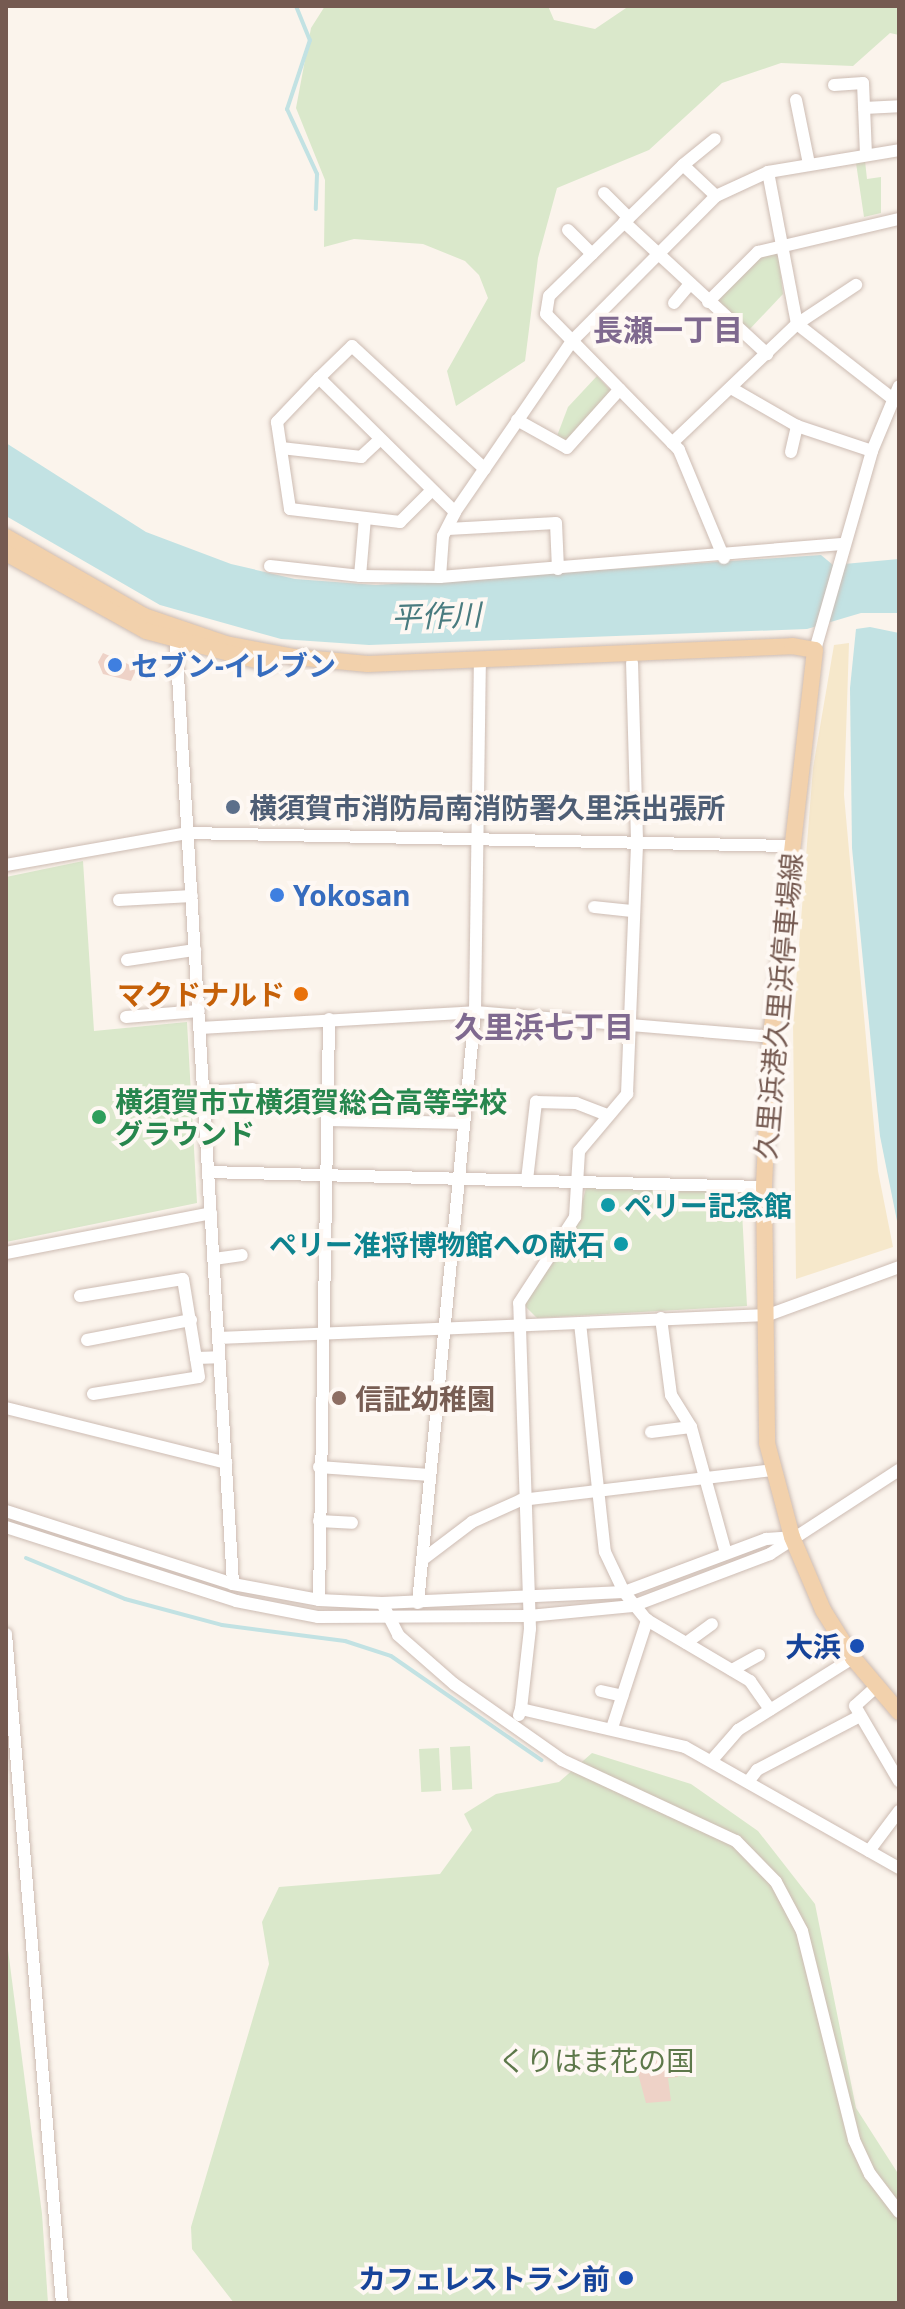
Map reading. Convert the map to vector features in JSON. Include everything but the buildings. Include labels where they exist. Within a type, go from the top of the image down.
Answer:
[{"type":"main road","points":[[6,537],[100,596],[226,644],[368,664],[632,663],[815,650]]},
{"type":"main road","points":[[6,553],[91,605],[176,643],[323,670],[792,646],[815,650]]},
{"type":"main road","name":"久里浜港久里浜停車場線","points":[[815,650],[771,1037],[764,1187],[768,1315],[765,1413],[772,1470],[792,1537],[823,1610],[853,1658],[899,1712]]},
{"type":"street","points":[[834,85],[863,83],[866,154]]},
{"type":"street","points":[[796,100],[809,164]]},
{"type":"street","points":[[864,108],[899,106]]},
{"type":"street","points":[[715,139],[683,165],[549,296],[546,314],[672,443],[724,558]]},
{"type":"street","points":[[440,577],[448,529],[455,512],[572,341],[716,196],[768,172],[899,150]]},
{"type":"street","points":[[683,165],[716,196]]},
{"type":"street","points":[[768,172],[797,324],[893,399]]},
{"type":"street","points":[[604,193],[658,255],[767,354]]},
{"type":"street","points":[[708,302],[758,252],[899,219]]},
{"type":"street","points":[[568,230],[592,254]]},
{"type":"street","points":[[558,265],[569,276]]},
{"type":"street","points":[[674,303],[689,285]]},
{"type":"street","points":[[672,443],[797,324],[856,285]]},
{"type":"street","points":[[432,490],[400,522],[290,509],[277,422],[352,346],[485,469]]},
{"type":"street","points":[[319,378],[455,512]]},
{"type":"street","points":[[815,650],[872,451],[899,386]]},
{"type":"street","points":[[731,388],[797,426],[872,451]]},
{"type":"street","points":[[517,420],[567,448],[620,389]]},
{"type":"street","points":[[791,452],[797,426]]},
{"type":"street","points":[[281,448],[361,457],[380,439]]},
{"type":"street","points":[[360,576],[365,518]]},
{"type":"street","points":[[448,529],[556,523],[558,569]]},
{"type":"street","points":[[270,566],[360,576],[440,577],[724,558],[845,544]]},
{"type":"street","points":[[176,643],[233,1584]]},
{"type":"street","points":[[516,1725],[521,1709],[529,1616],[525,1598],[517,1327],[521,1295],[575,1217],[579,1151],[627,1094],[633,1026],[633,911],[637,840],[632,663]]},
{"type":"street","points":[[418,1603],[456,1179],[475,1012],[480,664]]},
{"type":"street","points":[[6,865],[188,833],[477,841],[637,840],[791,846]]},
{"type":"street","points":[[119,900],[192,896]]},
{"type":"street","points":[[594,907],[633,911]]},
{"type":"street","points":[[127,960],[195,950]]},
{"type":"street","points":[[126,1017],[199,1011]]},
{"type":"street","points":[[200,1028],[475,1012],[771,1037]]},
{"type":"street","points":[[319,1600],[329,1019]]},
{"type":"street","points":[[203,1092],[253,1089]]},
{"type":"street","points":[[527,1180],[536,1102],[576,1103],[607,1115]]},
{"type":"street","points":[[327,1120],[464,1123]]},
{"type":"street","points":[[208,1172],[764,1187]]},
{"type":"street","points":[[6,1253],[211,1213]]},
{"type":"street","points":[[214,1259],[242,1255]]},
{"type":"street","points":[[218,1338],[322,1338],[443,1329],[768,1315],[899,1267]]},
{"type":"street","points":[[80,1296],[183,1279],[199,1377],[93,1394]]},
{"type":"street","points":[[661,1318],[671,1395],[691,1427],[701,1481],[726,1553]]},
{"type":"street","points":[[87,1340],[191,1320]]},
{"type":"street","points":[[580,1323],[603,1491],[605,1552],[624,1592],[647,1620],[750,1681],[770,1710]]},
{"type":"street","points":[[196,1358],[219,1357]]},
{"type":"street","points":[[6,1408],[226,1463]]},
{"type":"street","points":[[651,1432],[691,1427]]},
{"type":"street","points":[[319,1467],[430,1475]]},
{"type":"street","points":[[422,1560],[472,1522],[521,1500],[701,1481],[772,1470]]},
{"type":"street","points":[[6,1527],[236,1601],[318,1617],[388,1621],[529,1616],[633,1606],[770,1554],[899,1470]]},
{"type":"street","points":[[6,1511],[233,1584],[319,1600],[382,1603],[624,1592],[726,1553],[792,1537]]},
{"type":"street","points":[[319,1521],[352,1523]]},
{"type":"street","points":[[382,1603],[388,1621],[454,1684],[581,1770],[736,1841],[776,1882],[802,1931],[854,2140],[899,2212]]},
{"type":"street","points":[[612,1728],[647,1620]]},
{"type":"street","points":[[686,1643],[712,1624]]},
{"type":"street","points":[[6,1634],[62,2303]]},
{"type":"street","points":[[732,1670],[759,1655]]},
{"type":"street","points":[[712,1760],[738,1730],[853,1658]]},
{"type":"street","points":[[876,1687],[855,1706],[899,1781]]},
{"type":"street","points":[[601,1691],[622,1696]]},
{"type":"street","points":[[521,1709],[612,1728],[712,1760],[899,1868]]},
{"type":"street","points":[[748,1782],[757,1770],[860,1716]]},
{"type":"street","points":[[869,1851],[899,1811]]},
{"type":"green space","points":[[325,6],[548,6],[554,20],[595,29],[629,6],[899,6],[899,35],[890,33],[853,66],[781,63],[722,83],[649,150],[557,188],[538,258],[525,361],[456,406],[447,371],[488,298],[479,275],[465,261],[423,244],[354,239],[324,247],[325,180],[296,108],[311,28]]},
{"type":"green space","points":[[865,161],[867,179],[881,177],[881,213],[864,217],[856,163]]},
{"type":"green space","points":[[778,253],[783,294],[747,332],[714,304],[760,257]]},
{"type":"green space","points":[[597,376],[612,392],[565,444],[557,436],[568,407]]},
{"type":"green space","name":"横須賀市立横須賀総合高等学校 グラウンド","points":[[83,861],[94,1031],[187,1022],[197,1203],[6,1242],[6,877]]},
{"type":"green space","points":[[586,1188],[741,1192],[747,1306],[537,1318],[523,1304],[574,1234]]},
{"type":"green space","points":[[470,1746],[472,1789],[452,1790],[450,1747]]},
{"type":"green space","points":[[439,1748],[441,1791],[421,1792],[419,1749]]},
{"type":"green space","name":"くりはま花の国","points":[[592,1753],[691,1784],[758,1831],[815,1904],[856,2108],[899,2175],[899,2303],[234,2303],[192,2249],[191,2227],[269,1964],[262,1922],[279,1887],[440,1874],[472,1830],[464,1814],[496,1794],[559,1782]]},
{"type":"green space","points":[[6,1934],[42,2214],[48,2303],[6,2303]]},
{"type":"sand","points":[[849,643],[844,795],[878,1171],[893,1247],[796,1279],[793,1021],[813,768],[834,645]]},
{"type":"water","name":"平作川","points":[[6,443],[146,532],[231,564],[295,579],[376,585],[821,555],[833,565],[899,559],[899,613],[861,613],[807,629],[369,645],[281,639],[160,605],[6,516]]},
{"type":"water","points":[[870,627],[899,633],[899,1231],[880,1136],[852,848],[850,688],[856,629]]},
{"type":"waterway","points":[[296,6],[310,40],[287,109],[317,174],[316,209]]},
{"type":"waterway","points":[[26,1558],[125,1599],[222,1625],[345,1641],[391,1656],[541,1760]]},
{"type":"place","name":"セブン-イレブン","points":[[115,665]]},
{"type":"place","name":"横須賀市消防局南消防署久里浜出張所","points":[[233,807]]},
{"type":"place","name":"Yokosan","points":[[277,895]]},
{"type":"place","name":"マクドナルド","points":[[301,994]]},
{"type":"place","name":"横須賀市立横須賀総合高等学校 グラウンド","points":[[99,1117]]},
{"type":"place","name":"ペリー記念館","points":[[608,1205]]},
{"type":"place","name":"ペリー准将博物館への献石","points":[[621,1244]]},
{"type":"place","name":"信証幼稚園","points":[[339,1398]]},
{"type":"place","name":"大浜","points":[[857,1646]]},
{"type":"place","name":"カフェレストラン前","points":[[626,2278]]},
{"type":"district","name":"長瀬一丁目","points":[[668,330]]},
{"type":"district","name":"久里浜七丁目","points":[[544,1027]]}]
